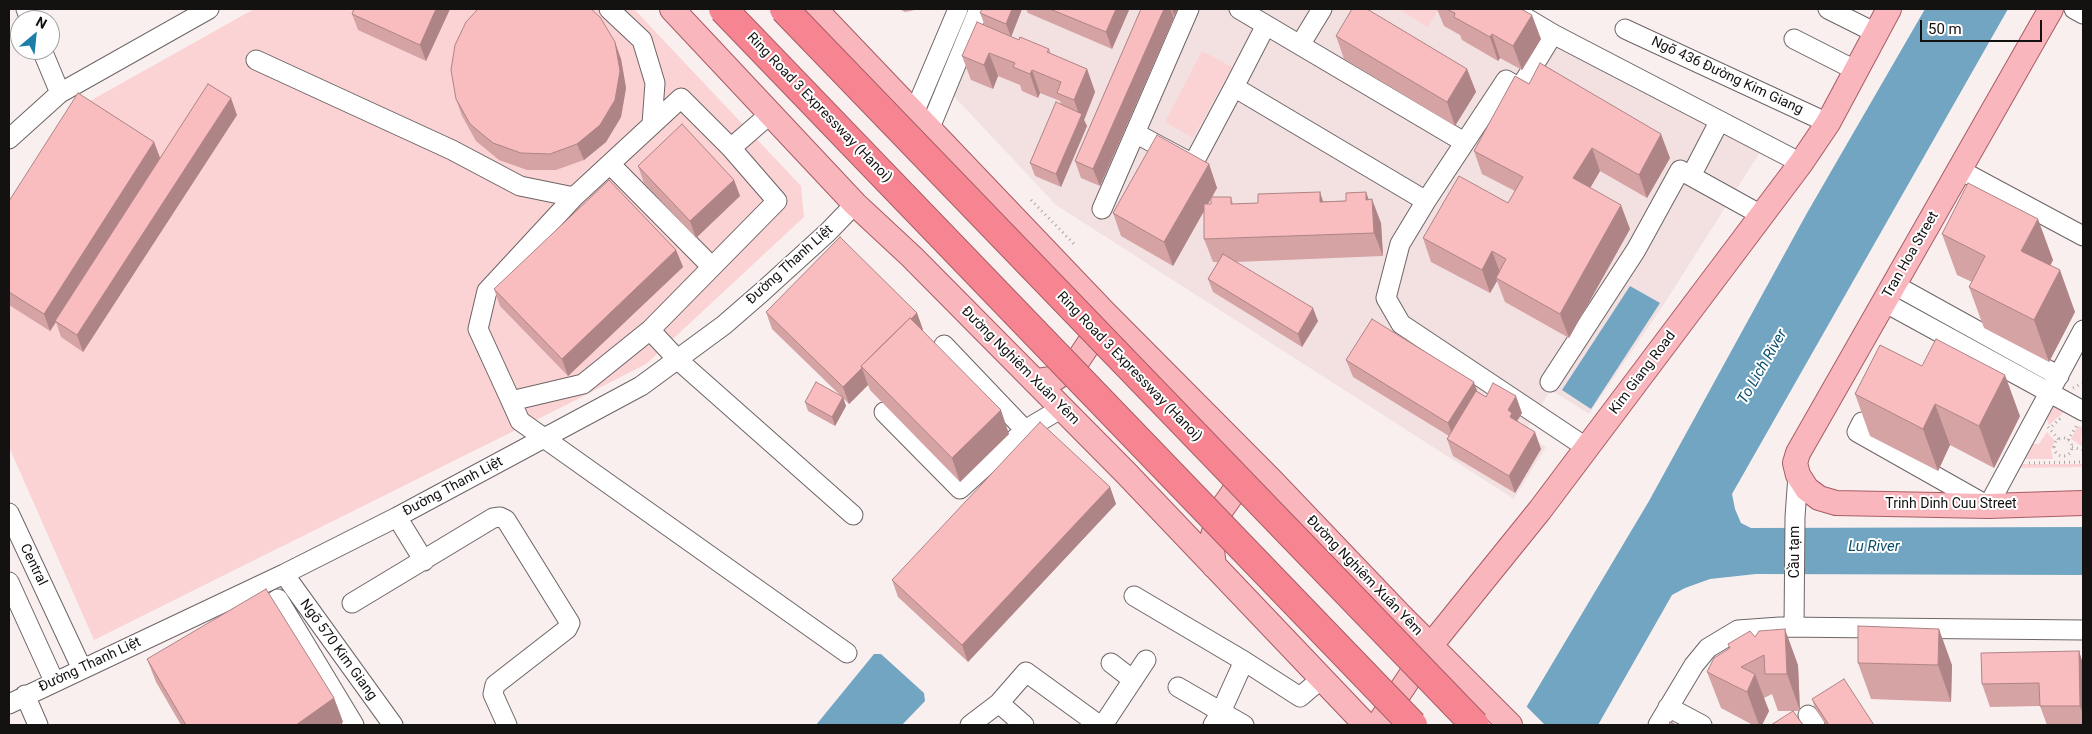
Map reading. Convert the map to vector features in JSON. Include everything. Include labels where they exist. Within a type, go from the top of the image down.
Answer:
[{"type":"highway","name":"Ring Road 3 Expressway (Hanoi)","points":[[723,9],[1414,725]]},
{"type":"highway","name":"Ring Road 3 Expressway (Hanoi)","points":[[784,9],[1494,721]]},
{"type":"main road","name":"Đường Nghiêm Xuân Yêm","points":[[672,9],[855,204],[912,257],[1036,381],[1366,725]]},
{"type":"main road","name":"Đường Nghiêm Xuân Yêm","points":[[815,9],[1103,310],[1431,645],[1494,721]]},
{"type":"main road","name":"Kim Giang Road","points":[[1378,725],[1431,645],[1540,510],[1801,164],[1828,123],[1889,9]]},
{"type":"main road","name":"Tran Hoa Street","points":[[1798,475],[1795,463],[1798,453],[2051,9]]},
{"type":"main road","points":[[1036,381],[1056,378],[1076,363],[1094,336],[1103,310]]},
{"type":"main road","name":"Trinh Dinh Cuu Street","points":[[1798,475],[1807,489],[1819,498],[1836,503],[1988,506],[2083,503]]},
{"type":"main road","points":[[1214,566],[1211,542],[1217,519],[1226,502],[1233,493],[1271,480]]},
{"type":"street","points":[[9,139],[60,93],[209,9]]},
{"type":"street","points":[[609,9],[642,40],[655,83],[652,124]]},
{"type":"street","points":[[922,121],[958,9]]},
{"type":"street","points":[[922,121],[979,9]]},
{"type":"street","points":[[1102,209],[1189,9]]},
{"type":"street","points":[[1239,9],[1464,142]]},
{"type":"street","points":[[1300,44],[1322,9]]},
{"type":"street","points":[[1511,9],[1553,34],[1801,164]]},
{"type":"street","points":[[1828,9],[1876,33]]},
{"type":"street","points":[[2074,9],[2083,14]]},
{"type":"street","points":[[1135,133],[1193,164],[1266,25]]},
{"type":"street","name":"Ngõ 436 Đường Kim Giang","points":[[1625,29],[1828,123]]},
{"type":"street","points":[[1553,34],[1520,88],[1506,80],[1426,201],[1400,244],[1386,298],[1401,324],[1587,448]]},
{"type":"street","points":[[1794,39],[1855,70]]},
{"type":"street","points":[[46,60],[60,93]]},
{"type":"street","points":[[256,60],[452,150],[520,186],[574,197]]},
{"type":"street","points":[[1234,87],[1426,201]]},
{"type":"street","points":[[511,401],[583,384],[650,330],[777,201],[730,148],[680,98],[574,197],[487,291],[478,329],[511,401],[520,420],[847,653]]},
{"type":"street","points":[[730,148],[770,114]]},
{"type":"street","points":[[1690,176],[1719,122]]},
{"type":"street","points":[[610,164],[712,267]]},
{"type":"street","points":[[1550,382],[1636,250],[1680,170],[1763,216]]},
{"type":"street","points":[[1960,170],[2083,236]]},
{"type":"street","name":"Đường Thanh Liệt","points":[[17,699],[284,574],[397,517],[641,386],[678,360],[762,292],[828,232],[855,204]]},
{"type":"street","points":[[1888,293],[2059,376]]},
{"type":"street","points":[[1888,293],[2050,393],[2076,416]]},
{"type":"street","points":[[650,330],[678,360],[853,515]]},
{"type":"street","points":[[1862,422],[1857,432],[1988,506],[2083,330]]},
{"type":"street","points":[[944,345],[1025,430]]},
{"type":"street","points":[[884,412],[960,489],[1025,430],[1062,408]]},
{"type":"street","name":"Cầu tạm","points":[[1794,627],[1795,517],[1798,475]]},
{"type":"street","name":"Central","points":[[9,513],[82,670]]},
{"type":"street","points":[[397,517],[424,561]]},
{"type":"street","points":[[352,603],[493,518],[500,517],[506,520],[570,623],[567,629],[495,684],[493,694],[507,725]]},
{"type":"street","name":"Ngõ 570 Kim Giang","points":[[284,574],[393,725]]},
{"type":"street","points":[[9,582],[54,682]]},
{"type":"street","points":[[1134,596],[1244,660],[1300,697],[1321,679]]},
{"type":"street","points":[[237,625],[278,599],[354,725]]},
{"type":"street","points":[[200,614],[208,631]]},
{"type":"street","points":[[30,629],[58,616]]},
{"type":"street","points":[[1658,725],[1694,665],[1708,648],[1738,630],[1794,627],[2083,630]]},
{"type":"street","points":[[1103,725],[1146,660]]},
{"type":"street","points":[[1217,719],[1244,660]]},
{"type":"street","points":[[1111,663],[1133,680]]},
{"type":"street","points":[[970,725],[998,703],[1026,672],[1098,725]]},
{"type":"street","points":[[1178,687],[1217,719],[1244,725]]},
{"type":"street","points":[[17,699],[38,725]]},
{"type":"street","points":[[998,703],[1024,725]]},
{"type":"street","points":[[1668,707],[1702,725]]},
{"type":"path","points":[[1032,200],[1076,246]]},
{"type":"path","points":[[2049,428],[2076,416]]},
{"type":"path","points":[[2068,440],[2076,416]]},
{"type":"path","points":[[2072,446],[2070,453],[2065,456],[2060,455],[2056,451],[2055,446],[2057,441],[2063,438],[2068,440],[2072,446],[2083,450]]},
{"type":"path","points":[[2020,463],[2083,462]]},
{"type":"shaded area","points":[[254,9],[634,9],[801,186],[804,217],[646,364],[94,640],[9,447],[9,214],[72,111]]},
{"type":"shaded area","points":[[988,9],[1519,9],[1762,149],[1666,301],[1589,414],[1551,390],[1524,433],[1546,447],[1514,499],[1056,205],[950,92]]},
{"type":"shaded area","points":[[1398,9],[1439,9],[1428,27]]},
{"type":"shaded area","points":[[1202,51],[1232,67],[1193,138],[1165,122]]},
{"type":"shaded area","points":[[2051,399],[2063,406],[2064,412],[2049,425],[2044,412]]},
{"type":"shaded area","points":[[2078,426],[2083,428],[2081,438],[2083,447],[2071,439]]},
{"type":"shaded area","points":[[2047,432],[2055,441],[2051,449],[2053,459],[2021,459],[2029,444],[2039,444]]},
{"type":"shaded area","points":[[2020,464],[2083,464],[2083,467],[2020,468]]},
{"type":"water","points":[[1925,9],[2008,9],[1732,494],[1735,509],[1741,523],[1751,528],[2083,527],[2083,575],[1756,574],[1710,579],[1672,595],[1598,725],[1514,725],[1649,501],[1807,213]]},
{"type":"water","points":[[1630,286],[1660,303],[1591,409],[1562,390]]},
{"type":"water","points":[[874,654],[881,654],[924,693],[925,701],[902,725],[816,725]]},
{"type":"pier","points":[[1525,705],[1545,725],[1511,725]]},
{"type":"building","points":[[354,9],[436,9],[420,45],[352,14]]},
{"type":"building","points":[[478,9],[591,9],[600,17],[615,42],[620,71],[615,100],[600,125],[577,144],[550,154],[521,153],[493,143],[470,124],[456,99],[451,70],[455,45],[466,22]]},
{"type":"building","points":[[982,9],[1012,9],[1006,24],[980,13]]},
{"type":"building","points":[[1050,9],[1116,9],[1106,32]]},
{"type":"building","points":[[1141,9],[1164,9],[1093,169],[1075,161]]},
{"type":"building","points":[[1352,9],[1367,9],[1467,69],[1447,102],[1336,36]]},
{"type":"building","points":[[1446,9],[1521,9],[1532,15],[1513,46],[1492,34],[1490,37],[1454,17],[1455,13]]},
{"type":"building","points":[[977,22],[1019,40],[1020,37],[1049,49],[1047,52],[1087,69],[1074,100],[1057,93],[1061,82],[1032,70],[1030,74],[1013,67],[1015,63],[989,53],[984,65],[962,56]]},
{"type":"building","points":[[1540,63],[1661,134],[1639,175],[1592,148],[1573,178],[1621,205],[1560,314],[1496,278],[1506,259],[1492,251],[1482,270],[1423,238],[1459,176],[1508,203],[1523,177],[1474,151],[1515,76],[1529,84]]},
{"type":"building","points":[[208,84],[231,98],[77,335],[55,321]]},
{"type":"building","points":[[78,93],[154,142],[44,314],[9,292],[9,201]]},
{"type":"building","points":[[1056,102],[1082,114],[1056,174],[1030,163]]},
{"type":"building","points":[[682,124],[734,180],[690,221],[638,166]]},
{"type":"building","points":[[1157,135],[1209,164],[1164,242],[1113,213]]},
{"type":"building","points":[[609,180],[676,250],[562,359],[494,289]]},
{"type":"building","points":[[1968,183],[2038,219],[2021,251],[2060,270],[2034,320],[1969,287],[1985,256],[1942,234]]},
{"type":"building","points":[[1320,192],[1320,202],[1346,201],[1346,193],[1366,192],[1366,200],[1372,199],[1374,233],[1204,239],[1204,204],[1211,204],[1211,197],[1231,197],[1231,204],[1258,203],[1258,194]]},
{"type":"building","points":[[840,237],[917,313],[861,366],[862,368],[843,387],[766,312]]},
{"type":"building","points":[[1223,254],[1313,308],[1298,334],[1208,279]]},
{"type":"building","points":[[910,318],[1001,410],[952,458],[861,366]]},
{"type":"building","points":[[1372,319],[1474,382],[1448,423],[1346,360]]},
{"type":"building","points":[[1936,339],[2005,375],[1979,426],[1935,404],[1923,429],[1855,394],[1880,345],[1922,366]]},
{"type":"building","points":[[816,382],[843,397],[832,417],[805,402]]},
{"type":"building","points":[[1493,383],[1516,396],[1508,410],[1512,413],[1510,417],[1535,432],[1509,476],[1447,439],[1476,391],[1486,397]]},
{"type":"building","points":[[1040,422],[1110,487],[962,645],[892,580]]},
{"type":"building","points":[[266,589],[334,698],[296,725],[186,725],[147,659]]},
{"type":"building","points":[[1858,626],[1939,629],[1938,665],[1858,663]]},
{"type":"building","points":[[1785,629],[1787,674],[1765,674],[1764,655],[1741,667],[1755,674],[1747,692],[1707,672],[1714,658],[1730,648],[1728,644],[1750,631],[1755,637],[1759,631]]},
{"type":"building","points":[[2079,651],[2080,706],[2040,706],[2039,683],[1982,684],[1981,653]]},
{"type":"building","points":[[1844,679],[1874,725],[1829,725],[1812,699]]},
{"type":"building","points":[[1793,711],[1803,725],[1771,725]]},
{"type":"water label","name":"To Lich River","points":[[1763,367]]},
{"type":"water label","name":"Lu River","points":[[1874,547]]}]
